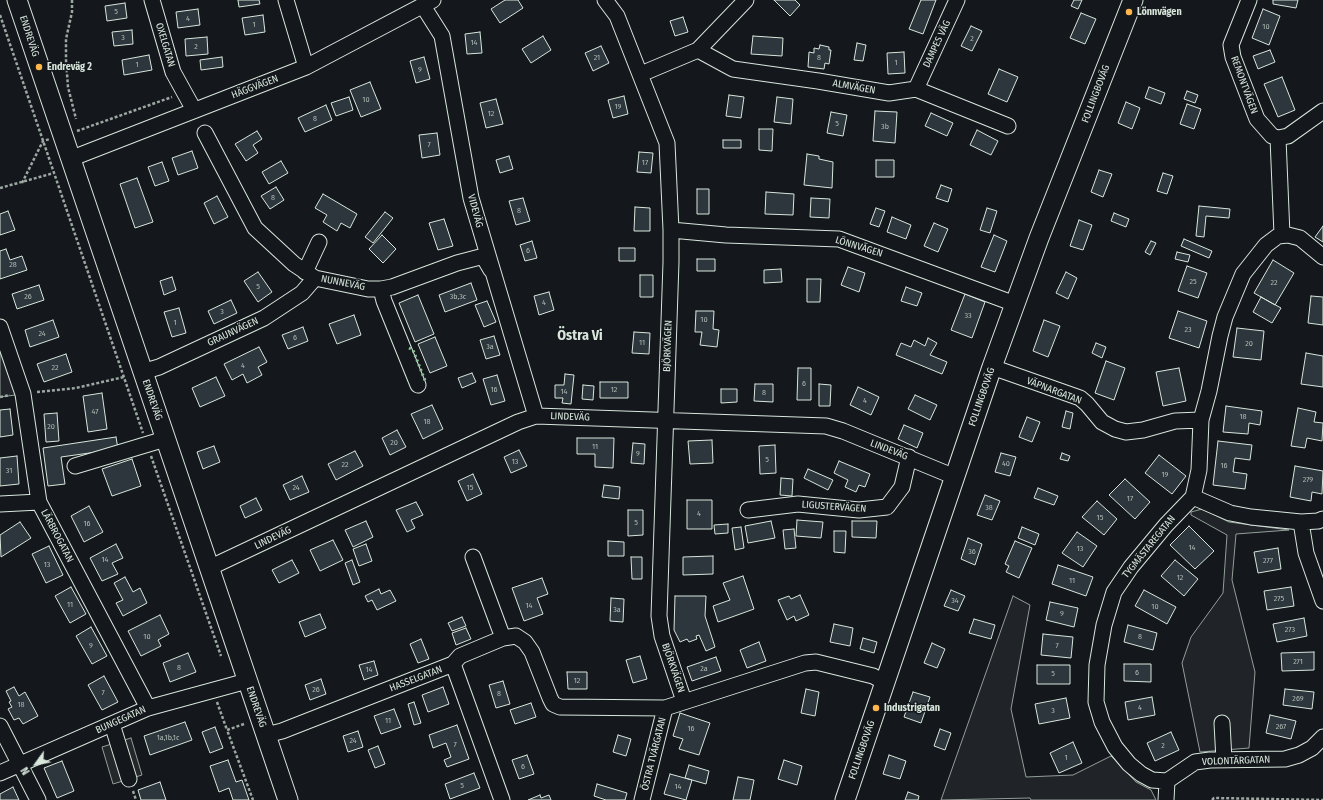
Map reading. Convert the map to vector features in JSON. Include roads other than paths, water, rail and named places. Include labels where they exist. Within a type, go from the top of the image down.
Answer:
[{"type":"main road","name":"ENDREVÄG","points":[[17,0],[79,156],[133,374],[156,442],[209,568],[239,683],[266,735],[288,800]]},
{"type":"main road","name":"FOLLINGBOVÄG","points":[[845,800],[886,683],[992,367],[1133,0]]},
{"type":"street","name":"OXELGATAN","points":[[152,0],[172,72],[186,92],[194,110]]},
{"type":"street","points":[[286,0],[306,67]]},
{"type":"street","name":"BJÖRKVÄGEN","points":[[605,0],[617,16],[667,143],[671,230],[659,616],[662,636],[684,701]]},
{"type":"street","points":[[641,74],[698,50],[746,0]]},
{"type":"street","name":"DAMPES VÄG","points":[[916,89],[957,0]]},
{"type":"street","name":"REMONTVÄGEN","points":[[1249,0],[1231,45],[1233,57],[1257,119],[1272,136],[1278,138]]},
{"type":"street","name":"HÄGGVÄGEN","points":[[79,156],[306,67],[428,3]]},
{"type":"street","name":"VIDEVÄG","points":[[428,3],[442,36],[471,198],[536,416]]},
{"type":"street","name":"ALMVÄGEN","points":[[698,50],[732,69],[889,93],[916,89]]},
{"type":"street","points":[[916,89],[1008,126]]},
{"type":"street","points":[[1282,235],[1278,138],[1288,136],[1323,110]]},
{"type":"street","name":"NUNNEVÄG","points":[[206,133],[255,228],[294,264],[310,275],[368,289],[392,288],[480,257],[484,258],[494,274]]},
{"type":"street","name":"LÖNNVÄGEN","points":[[671,230],[726,235],[839,239],[1015,304]]},
{"type":"street","points":[[1323,257],[1300,238],[1282,235],[1278,236],[1266,245],[1254,258],[1243,274],[1235,290],[1220,336],[1209,391],[1201,420],[1199,470],[1193,497],[1230,513],[1265,519],[1301,522],[1318,522],[1323,519]]},
{"type":"street","name":"GRAUNVÄGEN","points":[[133,374],[165,364],[264,318],[302,293],[310,275],[319,242]]},
{"type":"street","points":[[381,289],[384,301],[418,385]]},
{"type":"street","name":"LÄRBROGATAN","points":[[0,327],[23,394],[39,502],[148,708]]},
{"type":"street","name":"VÄPNARGATAN","points":[[992,367],[1080,398],[1102,422],[1115,429],[1126,432],[1142,430],[1175,421],[1201,420]]},
{"type":"street","name":"LINDEVÄG","points":[[209,568],[518,422],[536,416],[826,426],[843,431],[909,457],[954,477]]},
{"type":"street","points":[[75,466],[156,442]]},
{"type":"street","name":"LIGUSTERVÄGEN","points":[[748,510],[798,504],[859,510],[888,507],[902,487],[909,457]]},
{"type":"street","name":"TYGMÄSTAREGATAN","points":[[1167,781],[1152,780],[1141,774],[1129,764],[1115,747],[1102,722],[1096,702],[1098,666],[1104,625],[1114,592],[1131,567],[1166,525],[1193,497]]},
{"type":"street","points":[[0,504],[39,502]]},
{"type":"street","points":[[1301,522],[1306,553],[1323,601]]},
{"type":"street","points":[[474,557],[503,638]]},
{"type":"street","points":[[453,664],[460,656],[503,638],[516,636],[525,642],[532,652],[553,704],[560,707],[665,708],[805,663],[816,662],[873,676],[886,683]]},
{"type":"street","name":"HASSELGATAN","points":[[266,735],[282,731],[453,664],[502,800]]},
{"type":"street","name":"BUNGEGATAN","points":[[0,773],[148,708],[239,683]]},
{"type":"street","name":"ÖSTRA TVÄRGATAN","points":[[642,800],[665,708]]},
{"type":"street","points":[[1222,723],[1224,760]]},
{"type":"street","points":[[112,724],[129,780]]},
{"type":"street","points":[[0,726],[38,800]]},
{"type":"street","name":"VOLONTÄRGATAN","points":[[1167,781],[1195,762],[1285,759],[1299,755],[1312,748],[1323,737]]},
{"type":"street","points":[[1166,800],[1167,781]]},
{"type":"place","name":"Lönnvägen","points":[[1129,12]]},
{"type":"place","name":"Endreväg 2","points":[[39,67]]},
{"type":"place","name":"Industrigatan","points":[[876,708]]},
{"type":"district","name":"Östra Vi","points":[[580,336]]}]
